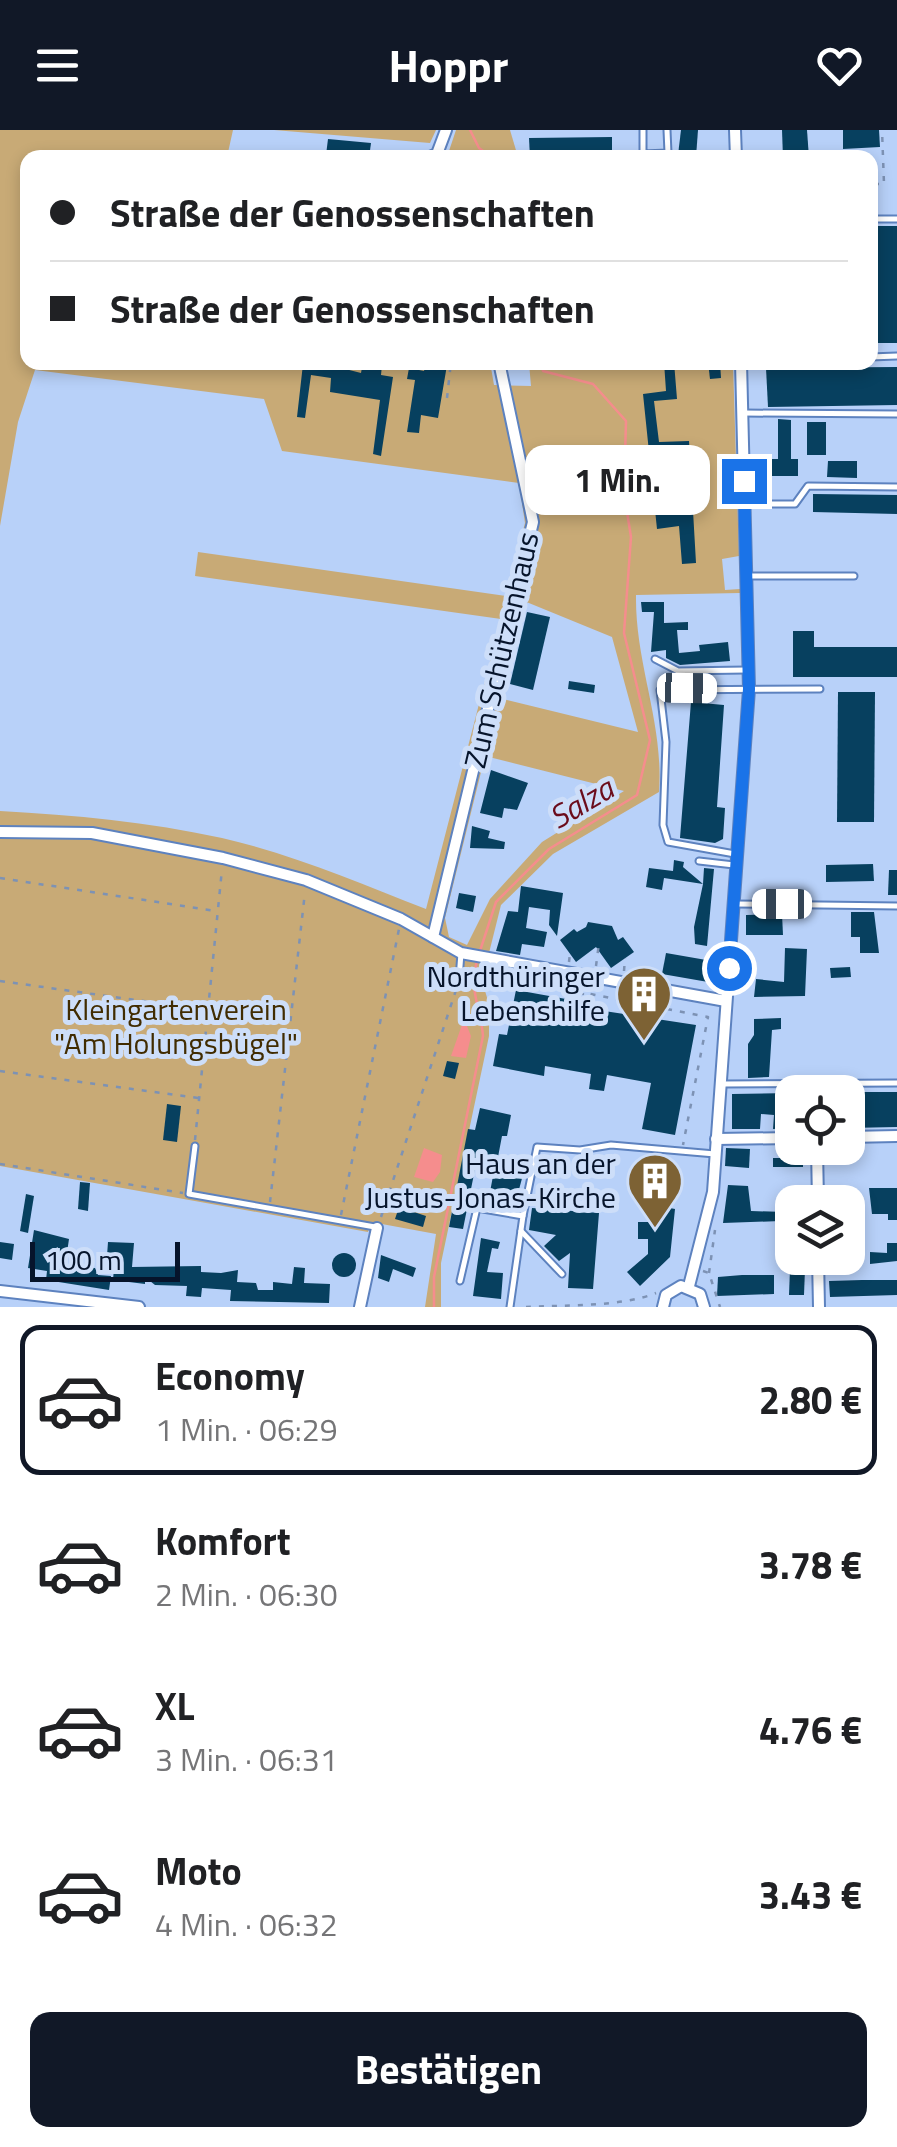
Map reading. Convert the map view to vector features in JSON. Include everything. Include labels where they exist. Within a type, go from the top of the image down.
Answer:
[{"type":"street","name":"Zum Schützenhaus","points":[[434,937],[533,522],[501,370]]},
{"type":"street","points":[[689,1286],[705,1236],[715,1154],[749,689],[741,370]]},
{"type":"street","points":[[0,832],[92,833],[223,858],[306,880],[401,919],[466,954],[726,1001]]},
{"type":"street","points":[[865,1137],[897,1136]]},
{"type":"street","points":[[716,1139],[775,1138]]},
{"type":"street","points":[[360,1307],[377,1228]]},
{"type":"street","points":[[818,1275],[819,1307]]},
{"type":"street","points":[[663,1307],[672,1289],[689,1286],[700,1294],[704,1307]]},
{"type":"street","points":[[0,1291],[139,1307]]},
{"type":"lane","points":[[742,414],[897,414]]},
{"type":"lane","points":[[745,504],[795,504],[808,486],[897,487]]},
{"type":"lane","points":[[747,576],[854,576]]},
{"type":"lane","points":[[655,659],[678,671],[749,670]]},
{"type":"lane","points":[[737,860],[668,842],[663,825],[666,742],[660,690],[820,689]]},
{"type":"lane","points":[[699,861],[737,860]]},
{"type":"lane","points":[[734,904],[897,906]]},
{"type":"lane","points":[[459,979],[466,954]]},
{"type":"lane","points":[[720,1084],[897,1083]]},
{"type":"lane","points":[[510,1307],[522,1216],[537,1147],[580,1150],[611,1145],[715,1154]]},
{"type":"lane","points":[[195,1146],[189,1194],[377,1228]]},
{"type":"lane","points":[[460,1281],[476,1208],[522,1216]]},
{"type":"lane","points":[[520,1230],[562,1274]]},
{"type":"path","points":[[878,184],[884,184],[882,130]]},
{"type":"path","points":[[447,398],[450,370]]},
{"type":"path","points":[[195,1146],[223,858]]},
{"type":"path","points":[[0,878],[218,911]]},
{"type":"path","points":[[270,1208],[306,880]]},
{"type":"path","points":[[340,1221],[401,919]]},
{"type":"path","points":[[594,978],[599,942]]},
{"type":"path","points":[[622,982],[625,958]]},
{"type":"path","points":[[377,1228],[459,979]]},
{"type":"path","points":[[514,979],[708,1017],[682,1151]]},
{"type":"path","points":[[0,981],[208,1010]]},
{"type":"path","points":[[581,1008],[584,992]]},
{"type":"path","points":[[0,1071],[199,1098]]},
{"type":"path","points":[[0,1164],[189,1194]]},
{"type":"path","points":[[384,1205],[407,1200]]},
{"type":"path","points":[[526,1307],[646,1298],[647,1307]]},
{"type":"green space","points":[[0,130],[233,130],[229,150],[20,150],[20,370],[35,370],[18,422],[0,526]]},
{"type":"green space","points":[[274,130],[436,130],[430,143]]},
{"type":"green space","points":[[456,130],[510,130],[516,150],[449,150]]},
{"type":"green space","name":"Kleingartenverein \"Am Holungsbügel\"","points":[[35,370],[491,370],[494,385],[531,386],[530,370],[733,370],[739,556],[722,559],[725,590],[740,589],[740,593],[636,595],[640,645],[657,742],[659,792],[553,854],[501,905],[482,981],[489,1004],[489,1036],[441,1263],[441,1307],[425,1307],[436,1234],[371,1222],[368,1232],[0,1166],[0,811],[111,820],[222,838],[300,861],[426,909],[501,619],[195,576],[198,552],[506,596],[525,523],[519,483],[282,451],[264,399]],"holes":[[[524,601],[612,637],[638,732],[499,698]],[[485,756],[624,791],[542,842],[490,899],[467,945],[449,937],[445,918]]]},
{"type":"shaded area","points":[[464,1019],[471,1036],[466,1058],[451,1056]]},
{"type":"shaded area","points":[[424,1148],[442,1155],[440,1172],[433,1182],[414,1177]]},
{"type":"building","points":[[681,130],[698,130],[697,150],[679,150]]},
{"type":"building","points":[[782,130],[807,130],[808,150],[783,150]]},
{"type":"building","points":[[843,130],[879,130],[880,147],[843,149]]},
{"type":"building","points":[[612,137],[612,150],[530,150],[529,138]]},
{"type":"building","points":[[328,139],[371,143],[370,150],[327,150]]},
{"type":"building","points":[[878,226],[897,226],[897,343],[878,343]]},
{"type":"building","points":[[897,367],[897,405],[768,407],[766,370]]},
{"type":"building","points":[[302,370],[382,370],[381,375],[393,377],[381,456],[373,454],[380,400],[330,392],[331,378],[311,375],[305,418],[297,417]]},
{"type":"building","points":[[409,370],[446,370],[438,418],[421,415],[419,433],[407,432],[415,380],[407,379]]},
{"type":"building","points":[[665,370],[675,370],[677,399],[654,401],[659,442],[689,441],[696,563],[682,564],[679,526],[657,529],[643,394],[666,391]]},
{"type":"building","points":[[709,370],[720,370],[721,378],[710,379]]},
{"type":"building","points":[[778,419],[791,420],[791,459],[798,459],[798,476],[772,476],[772,459],[778,459]]},
{"type":"building","points":[[807,422],[826,422],[826,455],[807,455]]},
{"type":"building","points":[[828,461],[857,461],[857,478],[827,477]]},
{"type":"building","points":[[813,494],[897,495],[897,514],[813,512]]},
{"type":"building","points":[[641,602],[664,602],[664,623],[688,622],[688,630],[677,630],[679,653],[700,651],[699,645],[728,642],[730,661],[680,665],[666,658],[666,650],[651,652],[654,612],[642,612]]},
{"type":"building","points":[[527,612],[550,617],[533,690],[510,684]]},
{"type":"building","points":[[793,631],[814,631],[814,647],[897,647],[897,677],[793,677]]},
{"type":"building","points":[[569,681],[595,685],[594,693],[568,689]]},
{"type":"building","points":[[838,692],[875,692],[874,822],[837,822]]},
{"type":"building","points":[[691,702],[724,705],[717,807],[725,808],[723,839],[715,843],[680,838]]},
{"type":"building","points":[[491,770],[528,783],[517,810],[504,808],[502,818],[480,813]]},
{"type":"building","points":[[472,826],[490,831],[488,838],[505,842],[504,849],[470,848]]},
{"type":"building","points":[[674,860],[684,862],[683,867],[703,884],[664,878],[662,890],[646,887],[649,868],[673,871]]},
{"type":"building","points":[[873,864],[874,881],[826,882],[826,865]]},
{"type":"building","points":[[704,868],[714,869],[707,946],[695,944],[694,927]]},
{"type":"building","points":[[889,870],[897,870],[897,895],[888,895]]},
{"type":"building","points":[[521,886],[563,893],[557,936],[549,925],[550,910],[529,907],[526,928],[547,932],[544,947],[522,944],[520,955],[496,951],[508,911],[518,912]]},
{"type":"building","points":[[459,893],[476,896],[473,912],[456,908]]},
{"type":"building","points":[[851,912],[874,912],[879,953],[860,953],[860,937],[851,937]]},
{"type":"building","points":[[782,914],[783,935],[746,935],[746,915]]},
{"type":"building","points":[[588,922],[612,926],[618,940],[623,937],[634,952],[611,968],[596,947],[576,962],[560,940],[574,929],[577,932],[586,927]]},
{"type":"building","points":[[785,948],[807,949],[805,996],[754,997],[756,979],[784,982]]},
{"type":"building","points":[[666,953],[712,961],[708,982],[662,974]]},
{"type":"building","points":[[850,967],[851,977],[831,978],[830,968]]},
{"type":"building","points":[[516,990],[566,999],[565,1005],[696,1025],[675,1135],[642,1129],[651,1083],[607,1075],[604,1091],[589,1089],[591,1074],[545,1066],[544,1076],[493,1066],[499,1034],[507,1035]]},
{"type":"building","points":[[781,1018],[781,1029],[772,1030],[769,1077],[748,1078],[748,1044],[754,1035],[754,1019]]},
{"type":"building","points":[[447,1061],[459,1063],[455,1079],[443,1076]]},
{"type":"building","points":[[865,1092],[897,1092],[897,1127],[865,1128]]},
{"type":"building","points":[[775,1093],[775,1129],[774,1115],[761,1114],[760,1129],[732,1129],[732,1094]]},
{"type":"building","points":[[167,1104],[181,1106],[177,1142],[163,1140]]},
{"type":"building","points":[[480,1108],[511,1115],[507,1136],[502,1136],[498,1157],[478,1154],[463,1229],[449,1227],[468,1129],[475,1130]]},
{"type":"building","points":[[726,1148],[750,1149],[749,1168],[725,1166]]},
{"type":"building","points":[[773,1158],[775,1165],[803,1167],[773,1167]]},
{"type":"building","points":[[495,1165],[524,1171],[514,1208],[488,1203]]},
{"type":"building","name":"Haus an der Justus-Jonas-Kirche","points":[[650,1175],[671,1201],[670,1208],[675,1209],[670,1257],[640,1286],[627,1272],[648,1254],[648,1239],[638,1239],[638,1222],[649,1222],[650,1208],[634,1188]]},
{"type":"building","points":[[80,1182],[90,1183],[88,1211],[78,1209]]},
{"type":"building","points":[[728,1185],[748,1186],[751,1211],[775,1212],[775,1221],[723,1223]]},
{"type":"building","points":[[869,1188],[897,1188],[897,1220],[888,1220],[888,1214],[872,1214]]},
{"type":"building","points":[[26,1194],[34,1196],[28,1233],[20,1231]]},
{"type":"building","points":[[399,1207],[426,1216],[423,1227],[395,1219]]},
{"type":"building","points":[[532,1208],[599,1213],[593,1289],[568,1288],[570,1253],[559,1261],[544,1246],[556,1235],[529,1230]]},
{"type":"building","points":[[34,1230],[69,1239],[65,1266],[95,1268],[98,1275],[111,1276],[109,1290],[46,1280],[47,1271],[28,1268]]},
{"type":"building","points":[[481,1238],[500,1242],[498,1249],[492,1248],[487,1272],[503,1273],[501,1299],[473,1296]]},
{"type":"building","points":[[0,1242],[14,1244],[12,1260],[0,1258]]},
{"type":"building","points":[[108,1242],[134,1243],[132,1267],[201,1266],[201,1272],[221,1273],[238,1270],[237,1282],[256,1283],[258,1290],[273,1290],[273,1282],[292,1284],[294,1267],[305,1268],[304,1283],[330,1284],[329,1303],[230,1301],[231,1290],[202,1288],[201,1297],[186,1296],[187,1286],[155,1285],[145,1277],[145,1284],[113,1280],[115,1257],[107,1256]]},
{"type":"building","points":[[887,1243],[897,1243],[897,1261],[870,1264],[870,1252],[887,1253]]},
{"type":"building","points":[[344,1253],[356,1265],[344,1277],[332,1265]]},
{"type":"building","points":[[381,1255],[416,1268],[413,1277],[393,1269],[389,1282],[378,1278]]},
{"type":"building","points":[[774,1275],[774,1294],[717,1296],[718,1277]]},
{"type":"building","points":[[790,1275],[805,1275],[804,1295],[789,1295]]},
{"type":"building","points":[[897,1280],[897,1295],[830,1297],[829,1281]]},
{"type":"waterway","name":"Salza","points":[[470,130],[482,150]]},
{"type":"waterway","name":"Salza","points":[[479,954],[496,902],[549,849],[637,795],[650,740],[624,633],[631,537],[624,493],[626,421],[593,384],[543,370]]},
{"type":"waterway","name":"Salza","points":[[434,1307],[434,1277],[483,1036],[474,989],[477,961]]},
{"type":"place","name":"Nordthüringer Lebenshilfe","points":[[644,1043]]},
{"type":"place","name":"Haus an der Justus-Jonas-Kirche","points":[[655,1230]]},
{"type":"route","points":[[729,968],[749,689],[744,481]]}]
